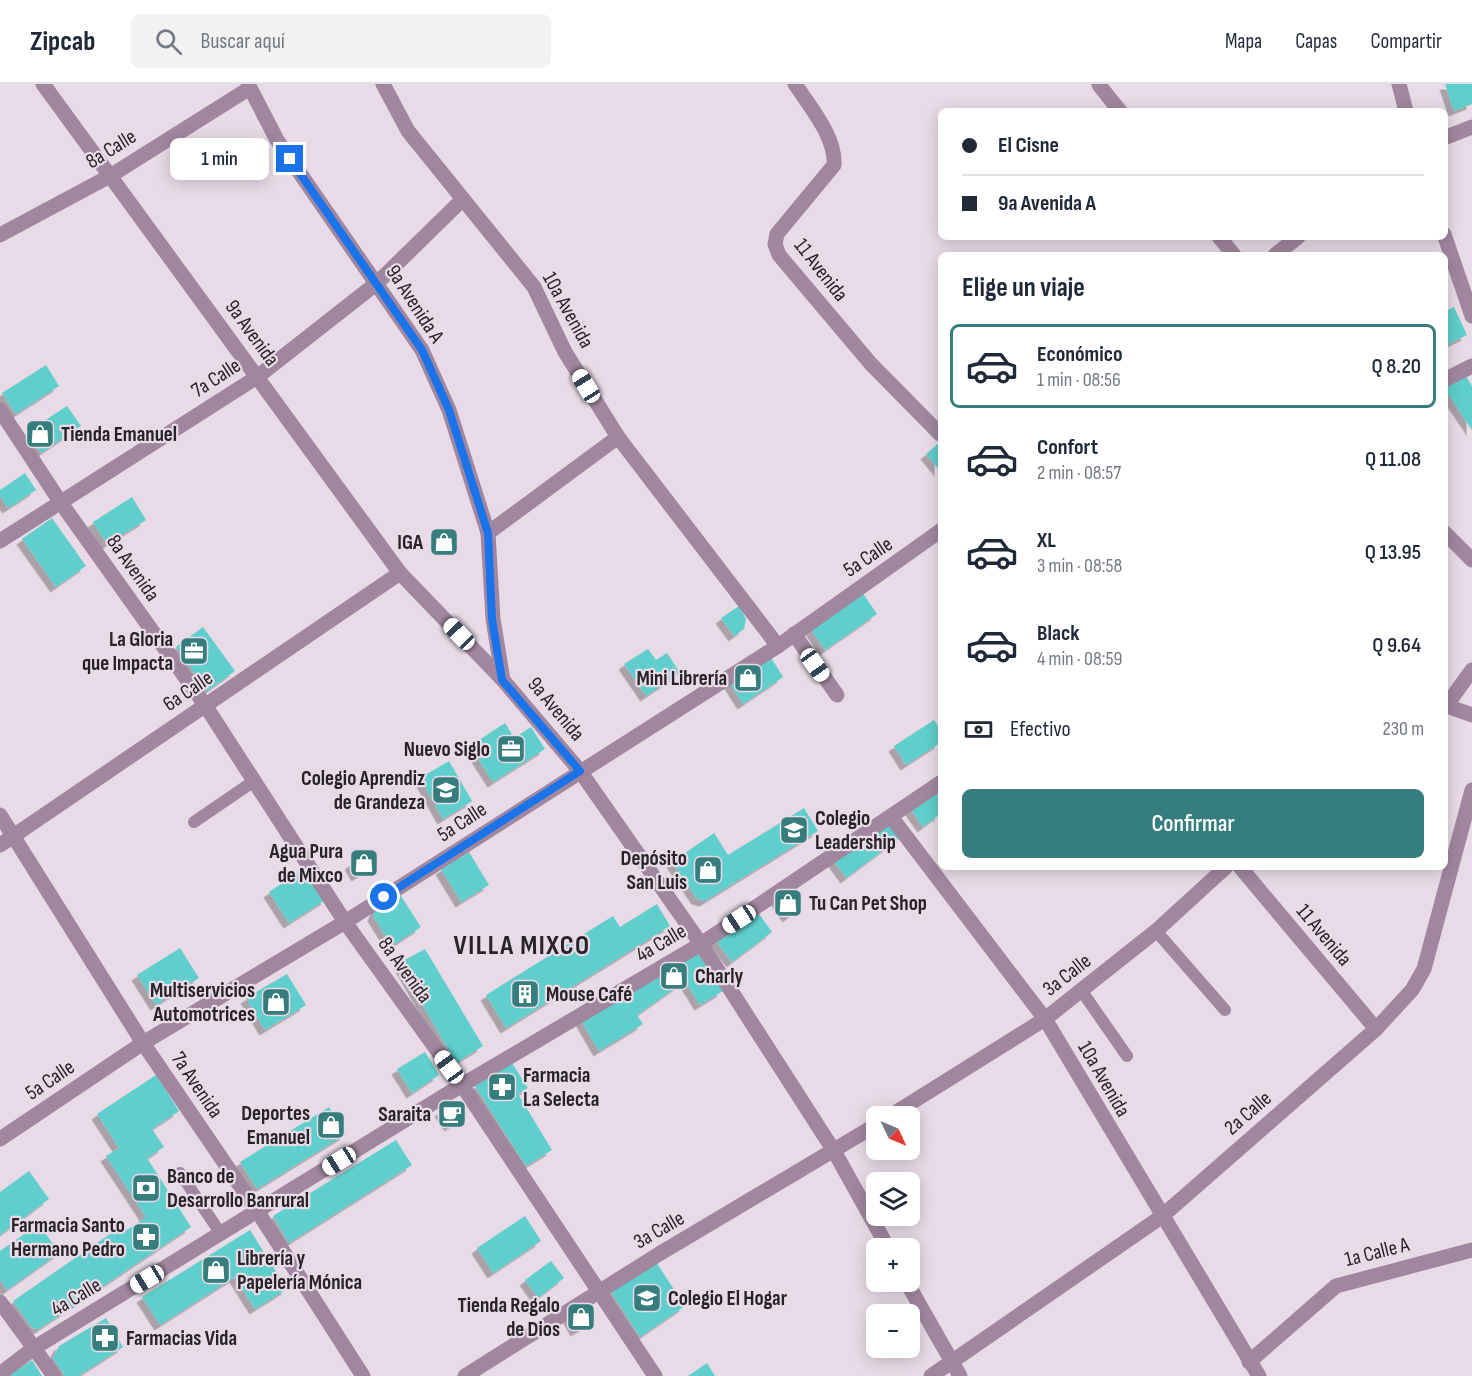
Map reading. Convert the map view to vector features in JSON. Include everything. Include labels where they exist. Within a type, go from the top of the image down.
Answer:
[{"type":"street","name":"9a Avenida","points":[[43,84],[400,573],[502,680],[580,771],[701,944],[834,1151],[882,1238]]},
{"type":"street","name":"10a Avenida","points":[[383,84],[408,131],[534,287],[565,352],[618,436],[778,645]]},
{"type":"street","name":"11 Avenida","points":[[795,84],[831,142],[835,155],[834,165],[777,234],[775,244],[779,255],[871,364],[938,432]]},
{"type":"street","points":[[1398,84],[1405,108]]},
{"type":"street","points":[[1099,85],[1118,108]]},
{"type":"street","name":"8a Calle","points":[[0,235],[110,176],[245,88]]},
{"type":"street","name":"9a Avenida A","points":[[245,88],[277,140],[422,350],[449,410],[488,533],[492,619],[502,680]]},
{"type":"street","points":[[1448,136],[1472,127]]},
{"type":"street","name":"7a Calle","points":[[0,541],[257,376],[377,284],[462,200]]},
{"type":"street","points":[[1222,240],[1232,252]]},
{"type":"street","points":[[1279,252],[1294,240]]},
{"type":"street","points":[[1446,240],[1472,316]]},
{"type":"street","points":[[1448,378],[1472,366]]},
{"type":"street","name":"8a Avenida","points":[[0,410],[61,502],[205,705],[345,922],[462,1085],[655,1376]]},
{"type":"street","points":[[488,533],[618,436]]},
{"type":"street","name":"5a Calle","points":[[0,1139],[143,1043],[345,922],[778,645],[938,532]]},
{"type":"street","points":[[1448,536],[1472,560]]},
{"type":"street","name":"6a Calle","points":[[0,845],[400,573]]},
{"type":"street","points":[[794,634],[837,695]]},
{"type":"street","points":[[1448,702],[1472,670]]},
{"type":"street","points":[[1448,707],[1472,715]]},
{"type":"street","name":"4a Calle","points":[[0,1374],[34,1348],[462,1085],[701,944],[892,818],[938,784]]},
{"type":"street","name":"2a Calle","points":[[931,1376],[1161,1217],[1376,1029],[1412,990],[1424,969],[1472,790]]},
{"type":"street","name":"7a Avenida","points":[[0,815],[143,1043],[258,1212],[363,1376]]},
{"type":"street","name":"10a Avenida","points":[[892,818],[1045,1019],[1161,1217],[1259,1376]]},
{"type":"street","name":"3a Calle","points":[[906,1106],[1045,1019],[1156,931],[1223,870]]},
{"type":"street","name":"11 Avenida","points":[[1243,870],[1376,1029]]},
{"type":"street","name":"3a Calle","points":[[465,1376],[599,1291],[866,1131]]},
{"type":"street","name":"1a Calle A","points":[[1249,1362],[1336,1286],[1472,1250]]},
{"type":"street","points":[[912,1292],[960,1376]]},
{"type":"street","points":[[0,1302],[54,1376]]},
{"type":"lane","points":[[194,822],[254,781]]},
{"type":"lane","points":[[1156,931],[1225,1010]]},
{"type":"lane","points":[[1081,990],[1127,1056]]},
{"type":"lane","points":[[180,1173],[221,1234]]},
{"type":"building","points":[[1445,84],[1472,84],[1472,104],[1454,111]]},
{"type":"building","points":[[1454,307],[1467,335],[1448,344],[1448,310]]},
{"type":"building","points":[[46,365],[59,386],[16,414],[2,393]]},
{"type":"building","points":[[1464,373],[1472,386],[1472,430],[1448,394],[1448,385]]},
{"type":"building","points":[[67,406],[81,426],[41,453],[27,432]]},
{"type":"building","points":[[938,444],[938,469],[926,454]]},
{"type":"building","points":[[25,473],[36,490],[8,508],[0,496],[0,490]]},
{"type":"building","points":[[132,497],[146,520],[107,544],[93,522]]},
{"type":"building","points":[[52,518],[86,566],[56,587],[22,539]]},
{"type":"building","points":[[860,589],[877,614],[825,650],[808,625]]},
{"type":"building","points":[[739,606],[746,619],[744,629],[734,636],[721,618]]},
{"type":"building","points":[[203,627],[235,671],[207,691],[176,647]]},
{"type":"building","points":[[648,649],[656,660],[667,653],[680,673],[646,696],[624,664]]},
{"type":"building","points":[[770,656],[783,677],[743,704],[729,682]]},
{"type":"building","points":[[934,720],[938,726],[938,744],[906,765],[894,746]]},
{"type":"building","points":[[505,723],[514,738],[531,727],[545,749],[493,782],[470,746]]},
{"type":"building","name":"Colegio Aprendiz de Grandeza","points":[[449,761],[472,801],[443,819],[420,778]]},
{"type":"building","points":[[938,786],[938,816],[923,827],[909,807]]},
{"type":"building","points":[[804,808],[818,831],[705,901],[697,899],[672,862],[714,833],[728,855]]},
{"type":"building","points":[[890,821],[901,837],[846,878],[833,860]]},
{"type":"building","name":"Agua Pura de Mixco","points":[[370,851],[378,863],[357,876],[350,864]]},
{"type":"building","points":[[469,852],[489,885],[461,902],[441,869]]},
{"type":"building","points":[[306,867],[327,899],[289,923],[269,892]]},
{"type":"building","points":[[397,890],[421,927],[392,946],[373,916],[379,902]]},
{"type":"building","name":"Tu Can Pet Shop","points":[[789,890],[801,907],[788,917],[776,899]]},
{"type":"building","points":[[657,904],[670,926],[506,1028],[486,995],[613,916],[620,927]]},
{"type":"building","points":[[757,911],[772,932],[732,962],[716,941]]},
{"type":"building","points":[[180,948],[199,978],[156,1005],[137,975]]},
{"type":"building","points":[[696,948],[723,991],[700,1005],[685,981],[637,1015],[643,1024],[599,1051],[581,1020]]},
{"type":"building","points":[[425,949],[483,1046],[456,1063],[399,963]]},
{"type":"building","name":"Multiservicios Automotrices","points":[[287,974],[306,1005],[265,1030],[246,998]]},
{"type":"building","points":[[425,1052],[439,1075],[412,1093],[397,1069]]},
{"type":"building","points":[[512,1063],[528,1088],[518,1094],[552,1150],[526,1166],[475,1086]]},
{"type":"building","points":[[156,1075],[179,1111],[152,1129],[164,1147],[147,1158],[191,1227],[39,1329],[32,1328],[13,1301],[124,1225],[127,1230],[146,1217],[106,1156],[119,1148],[97,1114]]},
{"type":"building","name":"Saraita","points":[[454,1102],[464,1117],[450,1126],[440,1111]]},
{"type":"building","points":[[329,1107],[346,1134],[257,1189],[240,1162]]},
{"type":"building","points":[[396,1140],[412,1165],[289,1243],[273,1216]]},
{"type":"building","points":[[29,1171],[49,1199],[0,1235],[0,1192]]},
{"type":"building","points":[[525,1216],[541,1241],[493,1273],[477,1248]]},
{"type":"building","points":[[39,1224],[59,1253],[7,1290],[0,1280],[0,1251]]},
{"type":"building","points":[[250,1230],[287,1289],[255,1309],[235,1277],[160,1325],[142,1297]]},
{"type":"building","name":"Colegio El Hogar","points":[[654,1259],[685,1306],[640,1337],[609,1289]]},
{"type":"building","points":[[551,1261],[564,1278],[538,1298],[525,1280]]},
{"type":"building","name":"Tienda Regalo de Dios","points":[[580,1305],[589,1309],[595,1320],[576,1331],[566,1313]]},
{"type":"building","points":[[106,1318],[123,1347],[78,1376],[65,1376],[53,1358],[59,1346]]},
{"type":"building","points":[[32,1360],[42,1376],[9,1376]]},
{"type":"building","points":[[707,1363],[715,1376],[688,1376]]},
{"type":"place","name":"Tienda Emanuel","points":[[40,434]]},
{"type":"place","name":"IGA","points":[[444,542]]},
{"type":"place","name":"La Gloria que Impacta","points":[[194,651]]},
{"type":"place","name":"Mini Librería","points":[[748,678]]},
{"type":"place","name":"Nuevo Siglo","points":[[511,749]]},
{"type":"place","name":"Colegio Aprendiz de Grandeza","points":[[446,790]]},
{"type":"place","name":"Colegio Leadership","points":[[794,830]]},
{"type":"place","name":"Agua Pura de Mixco","points":[[364,863]]},
{"type":"place","name":"Depósito San Luis","points":[[708,870]]},
{"type":"place","name":"Tu Can Pet Shop","points":[[788,903]]},
{"type":"place","name":"Charly","points":[[674,976]]},
{"type":"place","name":"Mouse Café","points":[[525,994]]},
{"type":"place","name":"Multiservicios Automotrices","points":[[276,1002]]},
{"type":"place","name":"Farmacia La Selecta","points":[[502,1087]]},
{"type":"place","name":"Saraita","points":[[452,1114]]},
{"type":"place","name":"Deportes Emanuel","points":[[331,1125]]},
{"type":"place","name":"Banco de Desarrollo Banrural","points":[[146,1188]]},
{"type":"place","name":"Farmacia Santo Hermano Pedro","points":[[146,1237]]},
{"type":"place","name":"Librería y Papelería Mónica","points":[[216,1270]]},
{"type":"place","name":"Colegio El Hogar","points":[[647,1298]]},
{"type":"place","name":"Tienda Regalo de Dios","points":[[581,1317]]},
{"type":"place","name":"Farmacias Vida","points":[[105,1338]]},
{"type":"district","name":"VILLA MIXCO","points":[[522,946]]},
{"type":"route","points":[[290,159],[422,350],[449,410],[488,533],[492,619],[502,680],[580,771],[384,897]]}]
